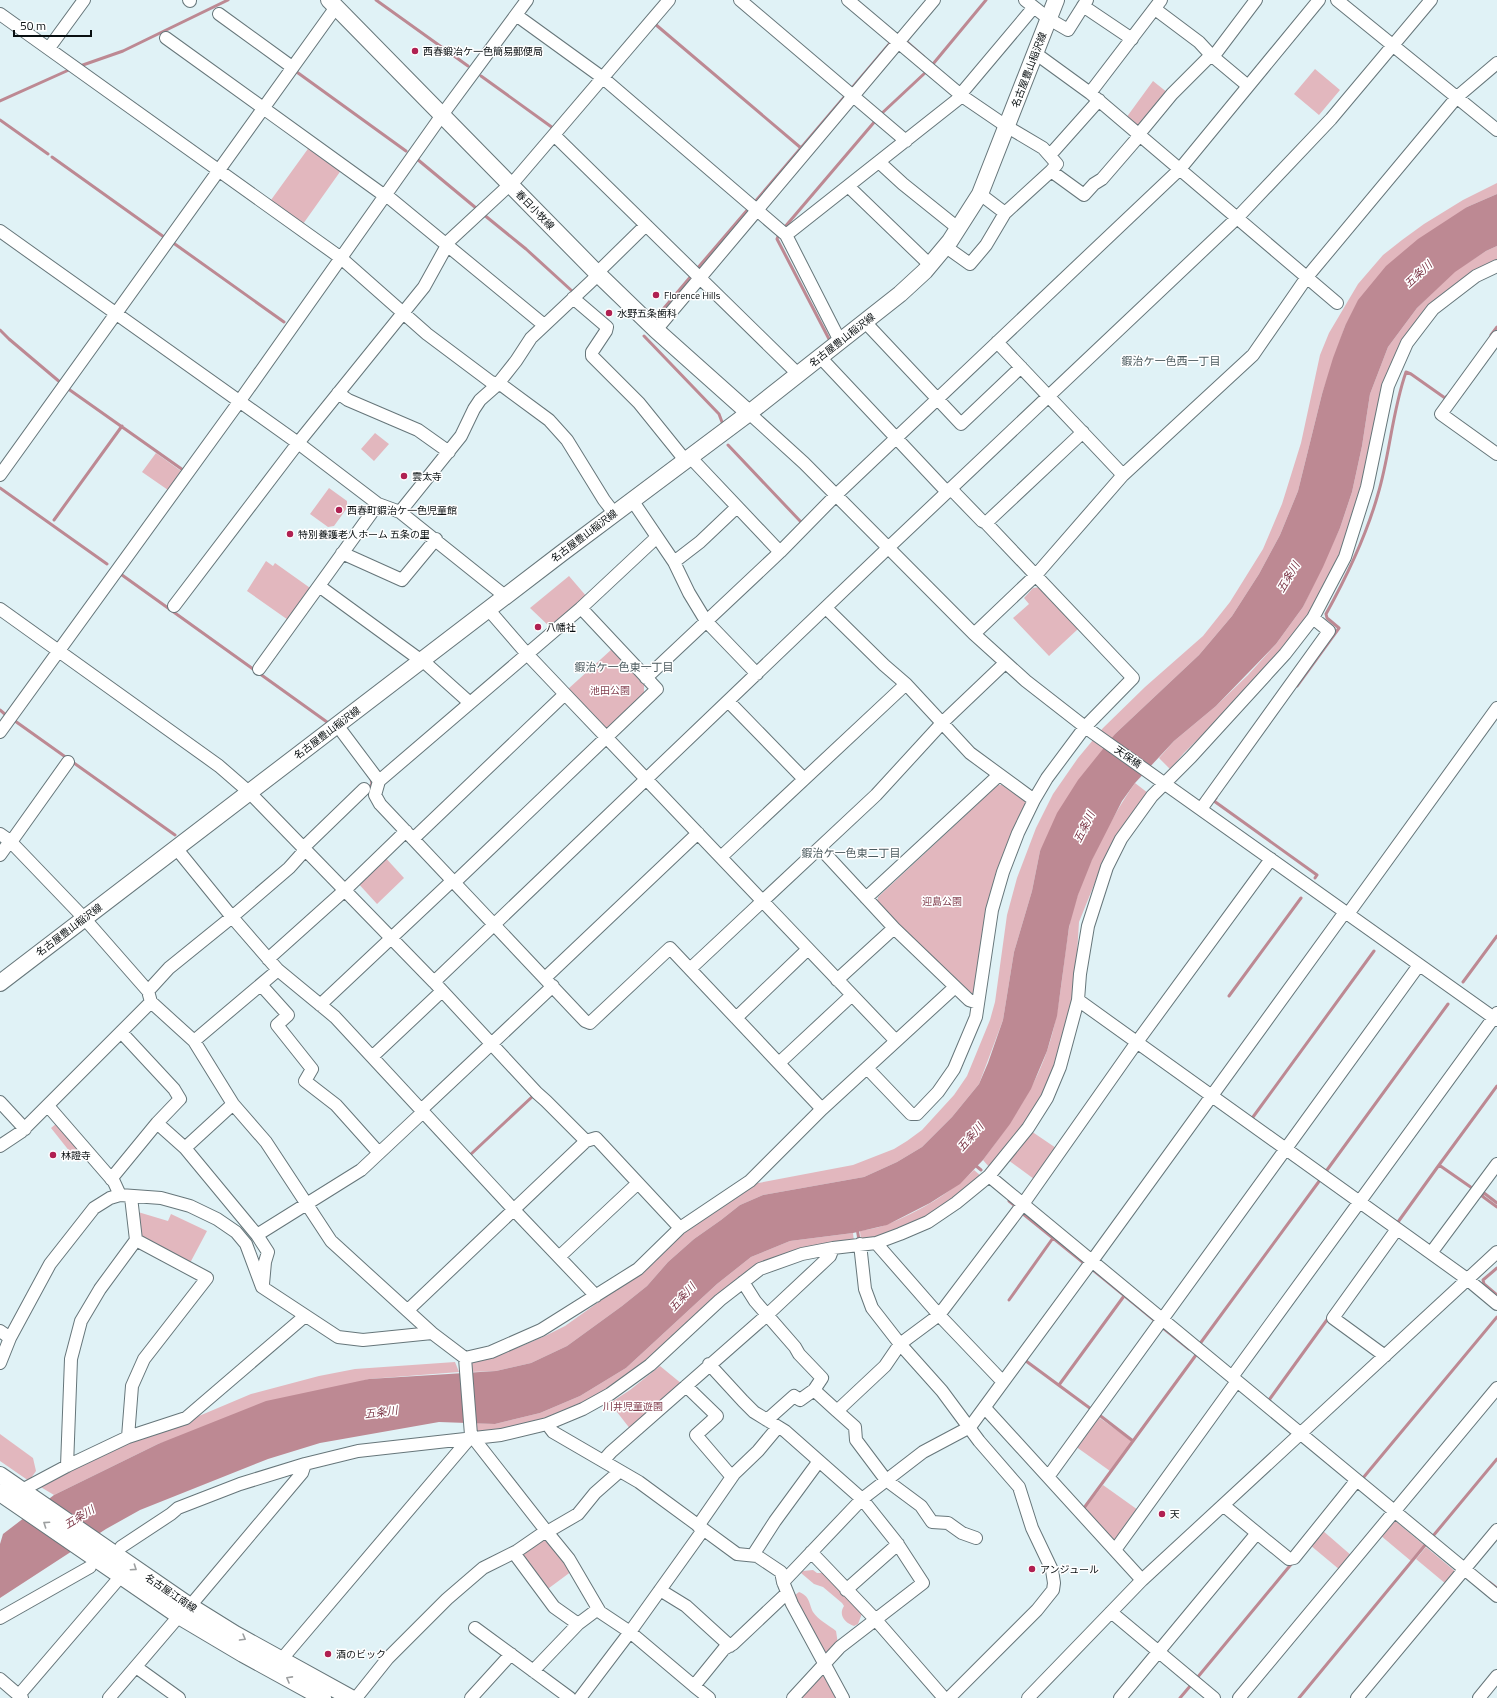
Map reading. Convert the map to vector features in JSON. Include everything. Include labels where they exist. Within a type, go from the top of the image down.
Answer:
[{"type":"main road","name":"名古屋豊山稲沢線","points":[[0,983],[614,513],[749,413],[900,294],[930,266],[946,246],[959,229],[980,194],[1056,0]]},
{"type":"main road","name":"春日小牧線","points":[[333,3],[597,274],[656,330],[749,413]]},
{"type":"main road","name":"名古屋江南線","points":[[0,1474],[25,1498],[185,1611],[243,1654],[323,1698]]},
{"type":"main road","name":"名古屋江南線","points":[[0,1493],[25,1498]]},
{"type":"main road","name":"名古屋江南線","points":[[102,1552],[121,1576],[350,1698]]},
{"type":"street","points":[[49,48],[84,0]]},
{"type":"street","points":[[0,732],[239,402],[442,115],[527,0]]},
{"type":"street","points":[[174,606],[298,443],[424,287],[450,240],[518,178],[669,0]]},
{"type":"street","points":[[740,0],[906,141]]},
{"type":"street","points":[[848,0],[961,95],[1006,126],[1043,148],[1057,164],[1005,213],[986,245],[970,264],[946,246]]},
{"type":"street","points":[[656,330],[934,0]]},
{"type":"street","points":[[1051,171],[1084,195],[1094,184],[1102,179],[1140,135],[1172,94],[1212,56],[1256,0]]},
{"type":"street","points":[[646,678],[780,552],[836,495],[1180,169],[1319,0]]},
{"type":"street","points":[[1337,0],[1497,130]]},
{"type":"street","points":[[372,1057],[495,924],[889,547],[1237,218],[1331,119],[1430,0]]},
{"type":"street","points":[[0,475],[292,67],[333,3]]},
{"type":"street","points":[[786,235],[906,141],[961,95],[1030,3],[1048,19],[1068,30],[1085,3],[1132,39]]},
{"type":"street","points":[[1050,155],[1094,96],[1132,39],[1158,4],[1212,56],[1248,86]]},
{"type":"street","points":[[0,14],[341,258],[427,334],[497,385],[503,386],[549,420],[568,440],[604,500],[614,513]]},
{"type":"street","points":[[219,14],[292,67]]},
{"type":"street","points":[[516,15],[603,78],[786,235],[840,341]]},
{"type":"street","points":[[166,38],[386,195],[544,325]]},
{"type":"street","points":[[1035,53],[1094,96],[1337,303]]},
{"type":"street","points":[[974,634],[1036,575],[1123,475],[1253,355],[1307,278],[1457,98],[1497,63]]},
{"type":"street","points":[[554,135],[798,374]]},
{"type":"street","points":[[879,162],[903,184],[959,229]]},
{"type":"street","points":[[848,186],[930,266]]},
{"type":"street","points":[[980,194],[1005,213]]},
{"type":"street","points":[[400,512],[461,436],[480,400],[497,385],[516,361],[530,338],[573,298],[646,225]]},
{"type":"street","points":[[1,232],[298,443],[378,504],[400,512],[436,539],[505,596]]},
{"type":"street","points":[[0,1618],[156,1517],[167,1511],[240,1484],[305,1464],[358,1452],[501,1435],[547,1424],[583,1408],[610,1394],[650,1365],[720,1300],[760,1269],[802,1254],[833,1248],[876,1243],[928,1222],[989,1176],[1028,1128],[1047,1098],[1060,1067],[1078,1000],[1080,974],[1088,926],[1107,867],[1121,839],[1163,782],[1191,757],[1286,654],[1313,618],[1345,557],[1367,487],[1388,386],[1407,343],[1433,309],[1476,276],[1497,266]]},
{"type":"street","points":[[573,298],[607,328],[592,352],[592,356],[639,403],[687,458],[780,552]]},
{"type":"street","points":[[865,322],[961,424],[1021,367]]},
{"type":"street","points":[[1497,337],[1442,414],[1497,454]]},
{"type":"street","points":[[997,342],[1123,475]]},
{"type":"street","points":[[820,357],[896,438],[949,490],[986,523],[1133,678],[1085,727],[1047,778],[1034,800],[1018,833],[1003,872],[992,910],[976,1017],[954,1069],[938,1092],[917,1114],[911,1114],[867,1068]]},
{"type":"street","points":[[338,393],[348,400],[411,427],[449,452]]},
{"type":"street","name":"天保橋","points":[[749,413],[804,463],[974,634],[1032,686],[1085,727],[1419,965],[1496,1017]]},
{"type":"street","points":[[986,523],[1083,432]]},
{"type":"street","points":[[632,500],[674,562],[689,593],[706,621],[757,674]]},
{"type":"street","points":[[259,669],[378,504]]},
{"type":"street","points":[[674,562],[700,542],[737,507]]},
{"type":"street","points":[[657,537],[581,608],[379,781],[375,795],[380,804],[495,924],[585,1022],[590,1023],[670,948],[822,1109]]},
{"type":"street","points":[[342,553],[402,580],[436,539]]},
{"type":"street","points":[[319,586],[422,660],[470,703]]},
{"type":"street","points":[[320,1005],[454,881],[657,689],[581,608]]},
{"type":"street","points":[[826,608],[884,665],[906,684],[943,722],[970,753],[1034,800]]},
{"type":"street","points":[[0,609],[219,766],[249,792],[438,986],[537,1093],[586,1141]]},
{"type":"street","points":[[488,609],[527,654],[896,1041]]},
{"type":"street","points":[[1201,809],[1329,631],[1313,618]]},
{"type":"street","points":[[690,969],[876,795],[943,722],[1005,663]]},
{"type":"street","points":[[721,857],[906,684]]},
{"type":"street","points":[[268,959],[345,890],[410,835],[565,694]]},
{"type":"street","points":[[728,701],[804,779]]},
{"type":"street","points":[[694,1686],[724,1649],[730,1646],[785,1588],[811,1552],[862,1499],[923,1452],[970,1427],[1497,708]]},
{"type":"street","points":[[337,725],[379,781]]},
{"type":"street","points":[[0,855],[7,839],[68,762]]},
{"type":"street","points":[[866,898],[999,775]]},
{"type":"street","points":[[0,1146],[25,1129],[121,1032],[150,996],[169,968],[232,918],[289,868],[305,848],[364,789]]},
{"type":"street","points":[[257,1235],[361,1170],[491,1044],[549,982],[698,833]]},
{"type":"street","points":[[7,839],[84,918],[150,996],[194,1041],[233,1104],[266,1142],[331,1241],[465,1361],[472,1438],[568,1559],[600,1612],[630,1632],[710,1698]]},
{"type":"street","points":[[176,848],[232,918],[278,970],[335,1017],[596,1296]]},
{"type":"street","points":[[820,848],[894,928],[969,1000],[978,1003]]},
{"type":"street","points":[[838,1411],[885,1366],[900,1344],[939,1314],[1023,1204],[1137,1042],[1271,859]]},
{"type":"street","points":[[837,980],[894,928]]},
{"type":"street","points":[[736,1018],[808,949]]},
{"type":"street","points":[[1048,1477],[1419,965]]},
{"type":"street","points":[[194,1041],[278,970]]},
{"type":"street","points":[[261,985],[288,1015],[277,1025],[312,1069],[305,1081],[336,1105],[379,1153]]},
{"type":"street","points":[[465,1361],[514,1343],[540,1330],[638,1269],[680,1228],[750,1182],[822,1109],[955,986]]},
{"type":"street","points":[[779,1063],[852,995]]},
{"type":"street","points":[[1078,1000],[1467,1279],[1497,1304]]},
{"type":"street","points":[[1115,1550],[1359,1201],[1496,1017]]},
{"type":"street","points":[[111,1179],[157,1123],[180,1099],[174,1089],[121,1032]]},
{"type":"street","points":[[0,1102],[25,1129]]},
{"type":"street","points":[[185,1148],[233,1104]]},
{"type":"street","points":[[48,1106],[126,1196],[136,1240],[207,1278],[144,1359],[132,1386],[128,1437]]},
{"type":"street","points":[[157,1123],[185,1148],[257,1235],[268,1252],[265,1262],[262,1287]]},
{"type":"street","points":[[408,1310],[586,1141],[596,1138],[680,1228]]},
{"type":"street","points":[[1431,1253],[1497,1164]]},
{"type":"street","points":[[989,1176],[1356,1481],[1497,1596]]},
{"type":"street","points":[[559,1257],[638,1183]]},
{"type":"street","points":[[0,1363],[10,1338],[50,1264],[94,1208],[110,1198],[126,1196],[146,1196],[167,1199],[190,1206],[217,1219],[236,1232],[246,1244],[262,1287],[338,1337],[363,1340],[432,1333]]},
{"type":"street","points":[[217,1219],[240,1214]]},
{"type":"street","points":[[1385,1356],[1333,1318],[1397,1229]]},
{"type":"street","points":[[67,1466],[71,1359],[81,1321],[100,1289],[136,1240]]},
{"type":"street","points":[[876,1243],[939,1314],[1004,1382]]},
{"type":"street","points":[[860,1244],[865,1289],[872,1308],[900,1344],[942,1391],[979,1441],[1019,1487],[1032,1528],[1052,1570],[1054,1583],[1053,1590],[1037,1610],[949,1698]]},
{"type":"street","points":[[603,1461],[611,1452],[767,1314],[830,1256],[833,1248]]},
{"type":"street","points":[[1028,1698],[1142,1580],[1497,1252]]},
{"type":"street","points":[[743,1282],[755,1301],[795,1347],[799,1354],[822,1378],[814,1390],[800,1400],[794,1396],[767,1420]]},
{"type":"street","points":[[25,1498],[67,1466],[128,1437],[186,1418],[305,1316]]},
{"type":"street","points":[[0,1331],[10,1338]]},
{"type":"street","points":[[709,1364],[742,1401],[754,1412],[778,1427],[862,1499],[898,1544],[923,1583],[840,1647],[793,1698]]},
{"type":"street","points":[[686,1386],[717,1416],[696,1435],[732,1477]]},
{"type":"street","points":[[1239,1698],[1497,1388]]},
{"type":"street","points":[[814,1390],[855,1427],[856,1440],[886,1480],[921,1506],[932,1522],[948,1523],[962,1533],[976,1538]]},
{"type":"street","points":[[985,1408],[1142,1580]]},
{"type":"street","points":[[547,1424],[553,1432],[639,1482],[736,1554],[757,1556],[781,1572],[785,1588],[843,1698]]},
{"type":"street","points":[[580,1698],[660,1590],[701,1528],[732,1477],[758,1451],[778,1427]]},
{"type":"street","points":[[281,1660],[472,1438]]},
{"type":"street","points":[[754,1555],[775,1521],[819,1461]]},
{"type":"street","points":[[109,1698],[185,1611],[302,1472],[305,1464]]},
{"type":"street","points":[[356,1698],[388,1658],[447,1599],[483,1568],[514,1553],[547,1531],[578,1514],[595,1493],[620,1471]]},
{"type":"street","points":[[1223,1505],[1289,1559],[1294,1558],[1356,1481]]},
{"type":"street","points":[[1357,1698],[1497,1530]]},
{"type":"street","points":[[1120,1698],[1257,1533]]},
{"type":"street","points":[[846,1590],[898,1544]]},
{"type":"street","points":[[811,1552],[876,1620],[944,1698]]},
{"type":"street","points":[[514,1553],[554,1607],[578,1624]]},
{"type":"street","points":[[1,1683],[20,1696],[121,1576]]},
{"type":"street","points":[[660,1590],[686,1606],[730,1646]]},
{"type":"street","points":[[533,1671],[554,1647],[578,1624],[598,1609]]},
{"type":"street","points":[[1111,1612],[1214,1698]]},
{"type":"street","points":[[475,1628],[570,1698]]},
{"type":"street","points":[[471,1698],[511,1654]]},
{"type":"street","points":[[136,1667],[179,1698]]},
{"type":"street","points":[[1479,1698],[1497,1676]]},
{"type":"green space","points":[[1315,69],[1340,90],[1319,115],[1294,94]]},
{"type":"green space","points":[[1153,81],[1168,93],[1139,129],[1126,118]]},
{"type":"green space","points":[[310,146],[342,169],[303,224],[271,200]]},
{"type":"green space","points":[[1497,183],[1497,194],[1467,207],[1345,326],[1322,394],[1298,491],[1280,535],[1259,574],[1232,616],[1199,655],[1115,734],[1040,851],[1032,891],[1014,952],[1003,1020],[979,1084],[952,1117],[922,1147],[897,1162],[864,1177],[763,1195],[740,1205],[694,1239],[668,1262],[647,1286],[567,1346],[531,1363],[496,1371],[471,1372],[472,1361],[500,1354],[522,1346],[565,1326],[642,1271],[684,1229],[753,1184],[853,1165],[894,1149],[922,1130],[954,1095],[967,1076],[990,1020],[995,1002],[1007,915],[1017,878],[1036,828],[1053,794],[1078,758],[1103,728],[1145,687],[1203,636],[1230,602],[1263,549],[1282,504],[1301,443],[1320,355],[1329,333],[1358,284],[1383,255],[1424,224],[1463,200]]},
{"type":"green space","points":[[1497,246],[1497,262],[1417,325],[1374,441],[1342,555],[1315,610],[1238,700],[1184,753],[1170,769],[1159,758],[1174,741],[1216,706],[1248,675],[1276,644],[1303,607],[1340,528],[1352,492],[1362,446],[1370,394],[1388,347],[1417,308],[1455,271],[1486,251]]},
{"type":"green space","points":[[375,433],[389,444],[374,461],[361,449]]},
{"type":"green space","points":[[156,453],[181,471],[168,490],[142,472]]},
{"type":"green space","points":[[329,488],[347,501],[347,508],[334,526],[328,527],[310,514]]},
{"type":"green space","points":[[266,561],[273,566],[275,563],[313,590],[291,622],[247,591]]},
{"type":"green space","points":[[569,576],[587,597],[551,628],[530,608]]},
{"type":"green space","points":[[1040,587],[1078,629],[1049,656],[1013,618],[1029,604],[1024,598],[1033,588]]},
{"type":"green space","name":"池田公園","points":[[612,649],[644,683],[644,697],[606,730],[567,690]]},
{"type":"green space","points":[[1135,783],[1148,793],[1119,831],[1104,860],[1079,922],[1075,986],[1057,1065],[1030,1116],[990,1168],[983,1160],[1011,1121],[1035,1081],[1052,1036],[1069,928],[1079,892],[1095,852],[1115,815]]},
{"type":"green space","name":"迎島公園","points":[[998,785],[1002,785],[1026,802],[1026,806],[1015,826],[977,992],[969,995],[898,925],[877,902],[878,897]]},
{"type":"green space","points":[[383,855],[404,878],[377,904],[356,881]]},
{"type":"green space","points":[[57,1123],[84,1156],[78,1162],[51,1128]]},
{"type":"green space","points":[[1031,1131],[1056,1148],[1034,1179],[1008,1160]]},
{"type":"green space","points":[[974,1170],[981,1176],[926,1219],[861,1242],[860,1231],[885,1225],[922,1208],[945,1194]]},
{"type":"green space","points":[[138,1212],[168,1221],[171,1214],[207,1231],[190,1263],[142,1238]]},
{"type":"green space","points":[[853,1233],[854,1242],[757,1267],[648,1362],[606,1392],[549,1419],[479,1434],[474,1423],[495,1424],[540,1413],[580,1396],[626,1368],[717,1284],[751,1257],[790,1241]]},
{"type":"green space","points":[[455,1362],[459,1372],[369,1379],[158,1444],[54,1495],[39,1486],[126,1442],[180,1424],[251,1394],[319,1376],[355,1369]]},
{"type":"green space","name":"川井児童遊園","points":[[660,1366],[682,1384],[631,1430],[610,1403],[630,1390]]},
{"type":"green space","points":[[1097,1416],[1132,1441],[1110,1471],[1075,1446]]},
{"type":"green space","points":[[0,1434],[33,1458],[36,1471],[29,1481],[0,1461]]},
{"type":"green space","points":[[1103,1485],[1138,1510],[1115,1541],[1112,1542],[1084,1510]]},
{"type":"green space","points":[[1393,1519],[1424,1545],[1411,1561],[1380,1535]]},
{"type":"green space","points":[[1322,1530],[1352,1556],[1340,1570],[1310,1545]]},
{"type":"green space","points":[[544,1536],[572,1571],[545,1591],[519,1556]]},
{"type":"green space","points":[[1426,1547],[1456,1572],[1446,1584],[1416,1559]]},
{"type":"green space","points":[[813,1570],[817,1573],[824,1573],[863,1611],[858,1624],[854,1626],[845,1621],[842,1615],[842,1609],[844,1606],[842,1603],[823,1587],[814,1584],[801,1573],[803,1571]]},
{"type":"green space","points":[[799,1592],[809,1600],[815,1615],[836,1631],[838,1644],[827,1652],[825,1652],[796,1599],[795,1595]]},
{"type":"green space","points":[[823,1668],[839,1698],[796,1698]]},
{"type":"water","name":"五条川","points":[[1497,194],[1497,246],[1486,251],[1455,272],[1417,308],[1388,347],[1370,394],[1362,446],[1352,492],[1340,528],[1303,607],[1276,644],[1216,706],[1174,741],[1135,783],[1122,801],[1092,860],[1078,895],[1069,927],[1057,1016],[1047,1051],[1031,1089],[1010,1124],[983,1160],[960,1184],[930,1203],[887,1225],[853,1233],[790,1241],[751,1257],[717,1284],[626,1368],[580,1396],[540,1413],[495,1424],[439,1422],[320,1443],[268,1459],[140,1510],[106,1529],[0,1598],[0,1544],[3,1534],[54,1495],[158,1444],[266,1401],[369,1379],[496,1371],[531,1363],[567,1346],[622,1306],[647,1286],[668,1262],[694,1239],[740,1205],[763,1195],[864,1177],[897,1162],[922,1147],[952,1117],[979,1084],[988,1063],[1003,1020],[1014,952],[1032,891],[1040,851],[1057,813],[1078,780],[1115,734],[1199,655],[1232,616],[1259,574],[1280,535],[1298,491],[1322,394],[1333,358],[1345,326],[1358,300],[1386,266],[1418,239],[1467,207]]},
{"type":"waterway","points":[[80,66],[123,51],[228,0]]},
{"type":"waterway","points":[[376,0],[468,66]]},
{"type":"waterway","points":[[933,64],[986,0]]},
{"type":"waterway","points":[[655,24],[801,148]]},
{"type":"waterway","points":[[905,40],[923,56]]},
{"type":"waterway","points":[[851,89],[891,42]]},
{"type":"waterway","points":[[0,101],[71,69]]},
{"type":"waterway","points":[[294,70],[406,151]]},
{"type":"waterway","points":[[880,115],[926,72]]},
{"type":"waterway","points":[[481,76],[553,128]]},
{"type":"waterway","points":[[754,203],[846,95]]},
{"type":"waterway","points":[[0,120],[48,154]]},
{"type":"waterway","points":[[784,228],[876,120]]},
{"type":"waterway","points":[[52,157],[164,237]]},
{"type":"waterway","points":[[417,159],[476,208]]},
{"type":"waterway","points":[[696,270],[749,208]]},
{"type":"waterway","points":[[483,214],[526,249],[572,291]]},
{"type":"waterway","points":[[779,234],[777,239],[829,339]]},
{"type":"waterway","points":[[172,242],[284,322]]},
{"type":"waterway","points":[[659,314],[692,275]]},
{"type":"waterway","points":[[1491,335],[1497,327]]},
{"type":"waterway","points":[[0,330],[61,383]]},
{"type":"waterway","points":[[644,336],[719,414],[722,422]]},
{"type":"waterway","points":[[1297,686],[1339,628],[1327,618],[1326,614],[1368,526],[1382,479],[1397,402],[1406,372],[1445,398],[1447,396]]},
{"type":"waterway","points":[[67,388],[183,470]]},
{"type":"waterway","points":[[54,520],[122,426]]},
{"type":"waterway","points":[[728,445],[801,522]]},
{"type":"waterway","points":[[0,488],[107,564]]},
{"type":"waterway","points":[[122,575],[327,722]]},
{"type":"waterway","points":[[0,710],[7,716]]},
{"type":"waterway","points":[[15,721],[175,835]]},
{"type":"waterway","points":[[368,789],[372,784],[371,778]]},
{"type":"waterway","points":[[1216,798],[1214,801],[1317,875],[1315,878]]},
{"type":"waterway","points":[[1229,996],[1301,898]]},
{"type":"waterway","points":[[1463,982],[1497,936]]},
{"type":"waterway","points":[[1253,1117],[1374,951]]},
{"type":"waterway","points":[[1327,1170],[1448,1004]]},
{"type":"waterway","points":[[1472,1188],[1439,1165],[1497,1086]]},
{"type":"waterway","points":[[470,1155],[533,1096]]},
{"type":"waterway","points":[[975,1165],[981,1170]]},
{"type":"waterway","points":[[1398,1222],[1439,1165]]},
{"type":"waterway","points":[[1199,1345],[1320,1180]]},
{"type":"waterway","points":[[1482,1196],[1484,1193],[1497,1203]]},
{"type":"waterway","points":[[1482,1196],[1497,1207]]},
{"type":"waterway","points":[[1009,1201],[1014,1205]]},
{"type":"waterway","points":[[1022,1213],[1085,1264]]},
{"type":"waterway","points":[[857,1228],[859,1240]]},
{"type":"waterway","points":[[1009,1300],[1053,1238]]},
{"type":"waterway","points":[[1497,1268],[1483,1280],[1484,1284],[1497,1295]]},
{"type":"waterway","points":[[1093,1270],[1154,1320]]},
{"type":"waterway","points":[[1059,1385],[1124,1296]]},
{"type":"waterway","points":[[1270,1401],[1269,1400],[1329,1317]]},
{"type":"waterway","points":[[1363,1478],[1497,1317]]},
{"type":"waterway","points":[[1163,1328],[1189,1349]]},
{"type":"waterway","points":[[1084,1508],[1196,1355]]},
{"type":"waterway","points":[[1026,1361],[1091,1409]]},
{"type":"waterway","points":[[1098,1414],[1133,1441]]},
{"type":"waterway","points":[[1433,1536],[1497,1459]]},
{"type":"waterway","points":[[1299,1698],[1426,1544]]},
{"type":"waterway","points":[[1197,1678],[1293,1562]]},
{"type":"waterway","points":[[1489,1582],[1497,1588]]},
{"type":"waterway","points":[[1180,1698],[1191,1685]]},
{"type":"place","name":"西春鍛冶ケ一色簡易郵便局","points":[[415,51]]},
{"type":"place","name":"Florence Hills","points":[[656,295]]},
{"type":"place","name":"水野五条歯科","points":[[609,313]]},
{"type":"place","name":"雲太寺","points":[[404,476]]},
{"type":"place","name":"西春町鍜治ケ一色児童館","points":[[339,510]]},
{"type":"place","name":"特別養護老人ホーム 五条の里","points":[[290,534]]},
{"type":"place","name":"八幡社","points":[[538,627]]},
{"type":"place","name":"林證寺","points":[[53,1155]]},
{"type":"place","name":"天","points":[[1162,1514]]},
{"type":"place","name":"アンジュール","points":[[1032,1569]]},
{"type":"place","name":"酒のビック","points":[[328,1654]]},
{"type":"district","name":"鍜治ケ一色西一丁目","points":[[1171,361]]},
{"type":"district","name":"鍜治ケ一色東一丁目","points":[[624,667]]},
{"type":"district","name":"鍜治ケ一色東二丁目","points":[[851,853]]}]
